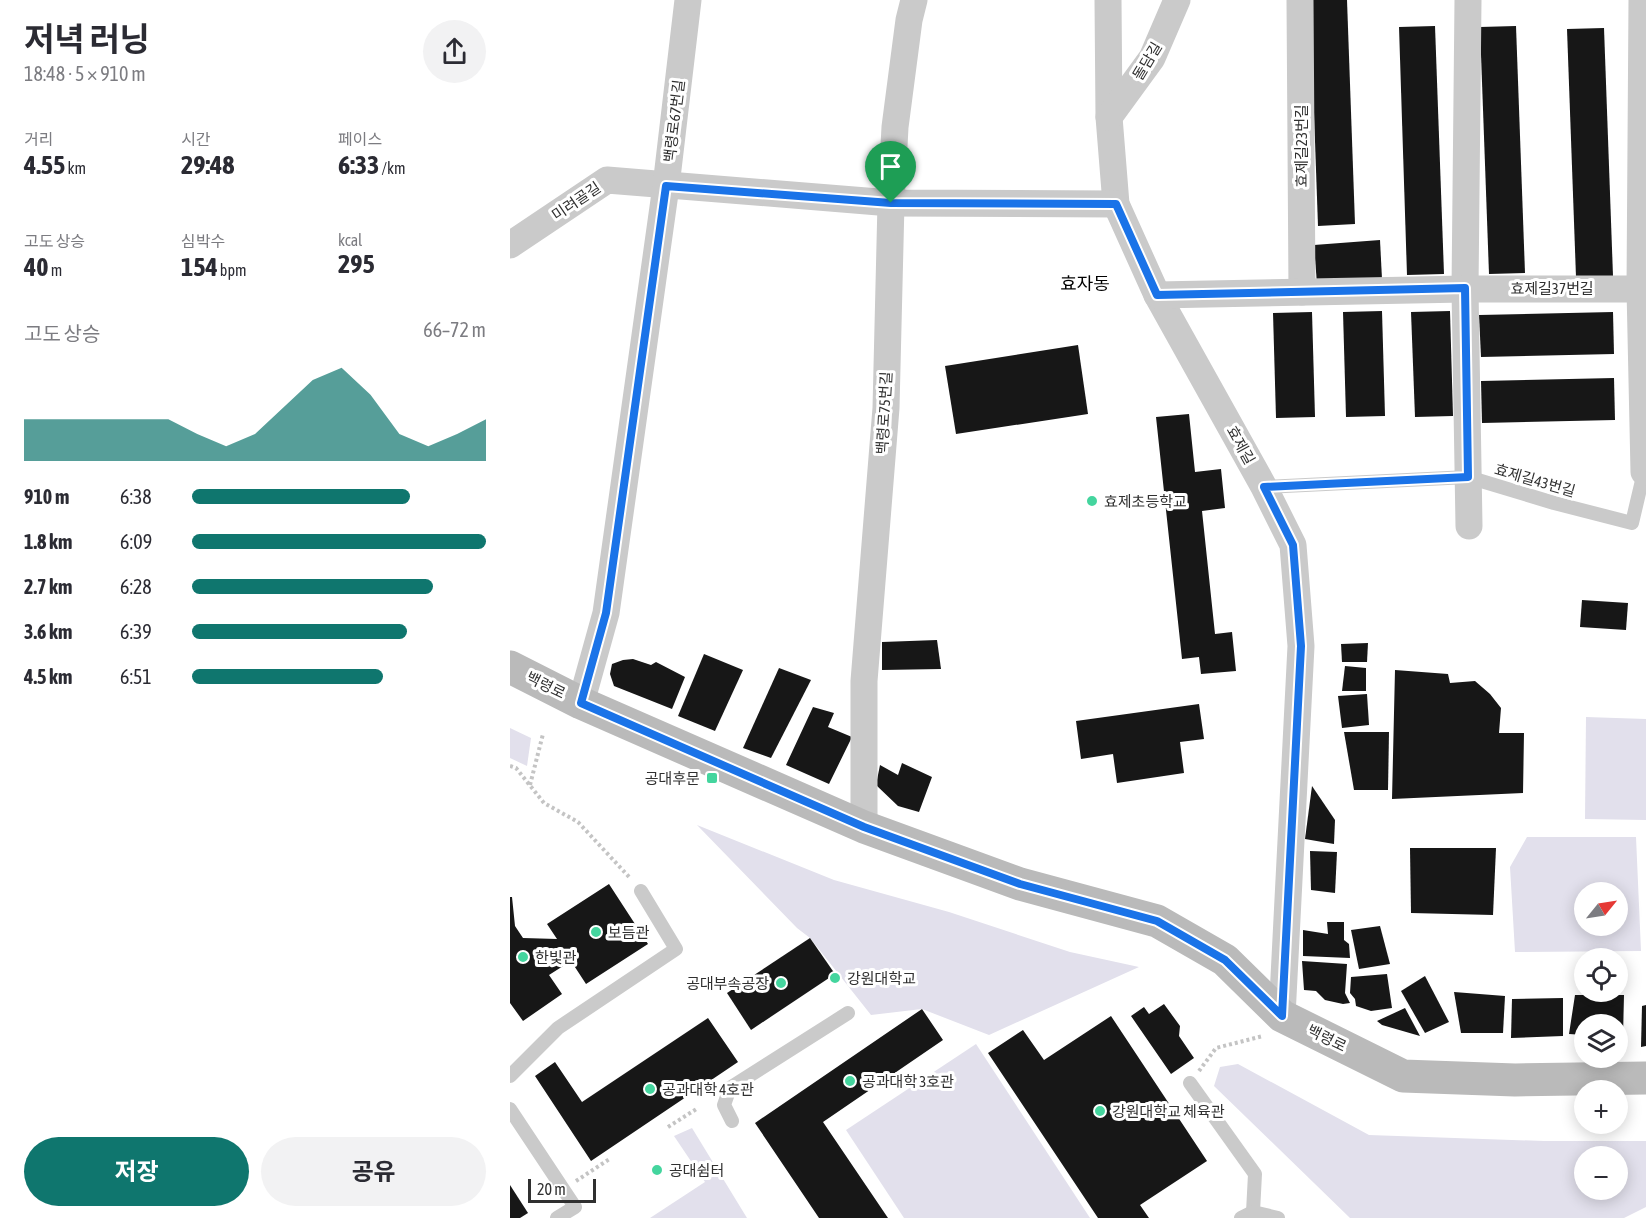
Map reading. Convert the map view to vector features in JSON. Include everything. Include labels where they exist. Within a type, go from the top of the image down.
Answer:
[{"type":"street","name":"백령로67번길","points":[[581,703],[606,613],[666,186],[688,0]]},
{"type":"street","name":"백령로75번길","points":[[864,827],[864,681],[886,408],[895,127],[909,20],[914,0]]},
{"type":"street","name":"효제길","points":[[1108,0],[1109,117],[1116,204],[1157,295],[1264,487],[1293,545],[1301,646],[1276,1025]]},
{"type":"street","name":"돌담길","points":[[1109,117],[1152,58],[1177,0]]},
{"type":"street","name":"효제길23번길","points":[[1300,0],[1302,292]]},
{"type":"street","points":[[1468,0],[1465,288],[1469,526]]},
{"type":"street","points":[[1642,0],[1645,472]]},
{"type":"street","name":"미려골길","points":[[510,244],[607,180],[891,203],[1116,204]]},
{"type":"street","name":"효제길37번길","points":[[1157,295],[1465,288],[1643,289]]},
{"type":"street","name":"백령로","points":[[510,668],[581,703],[864,827],[1020,884],[1157,921],[1225,960],[1276,1025],[1403,1076],[1515,1080],[1646,1078]]},
{"type":"lane","name":"효제길43번길","points":[[1264,487],[1468,477],[1554,503],[1632,523],[1645,472]]},
{"type":"lane","points":[[510,1076],[558,1028],[676,949],[641,891]]},
{"type":"lane","points":[[732,1121],[724,1105],[730,1088],[848,1013]]},
{"type":"lane","points":[[1190,1083],[1255,1174],[1247,1215],[1278,1218]]},
{"type":"lane","points":[[510,1109],[575,1207],[564,1216]]},
{"type":"path","points":[[530,785],[543,734]]},
{"type":"path","points":[[510,766],[516,768],[544,803],[578,822],[619,865]]},
{"type":"path","points":[[1190,1083],[1216,1048],[1276,1025]]},
{"type":"path","points":[[668,1127],[698,1108]]},
{"type":"path","points":[[563,1188],[610,1158]]},
{"type":"shaded area","points":[[1586,717],[1646,719],[1646,820],[1585,819]]},
{"type":"shaded area","points":[[510,728],[531,738],[527,766],[510,758]]},
{"type":"shaded area","points":[[697,825],[834,880],[949,912],[1070,952],[1139,967],[989,1035],[922,1009],[871,1015],[810,938],[797,928]]},
{"type":"shaded area","points":[[1527,837],[1636,837],[1641,951],[1628,951],[1628,948],[1574,948],[1574,952],[1515,952],[1510,867]]},
{"type":"shaded area","points":[[976,1044],[1090,1218],[904,1218],[846,1130]]},
{"type":"shaded area","points":[[1238,1064],[1369,1135],[1544,1141],[1646,1141],[1646,1207],[1624,1218],[1350,1218],[1214,1086],[1220,1067]]},
{"type":"shaded area","points":[[692,1128],[747,1218],[650,1218],[705,1182],[674,1136]]},
{"type":"building","points":[[1310,0],[1347,0],[1355,224],[1318,226]]},
{"type":"building","points":[[1435,26],[1444,274],[1407,275],[1399,27]]},
{"type":"building","points":[[1516,26],[1525,273],[1489,274],[1480,27]]},
{"type":"building","points":[[1604,28],[1613,276],[1576,277],[1567,29]]},
{"type":"building","points":[[1380,240],[1382,279],[1317,284],[1314,245]]},
{"type":"building","points":[[1382,311],[1385,416],[1346,417],[1343,312]]},
{"type":"building","points":[[1450,311],[1453,416],[1415,417],[1411,312]]},
{"type":"building","points":[[1312,312],[1315,417],[1276,418],[1273,313]]},
{"type":"building","points":[[1613,312],[1614,354],[1481,357],[1479,315]]},
{"type":"building","points":[[1078,345],[1088,414],[956,434],[945,366]]},
{"type":"building","points":[[1614,378],[1615,420],[1482,423],[1481,381]]},
{"type":"building","points":[[1189,414],[1195,472],[1221,469],[1225,508],[1202,511],[1215,634],[1232,632],[1236,671],[1201,674],[1199,657],[1182,659],[1156,417]]},
{"type":"building","points":[[1582,600],[1628,603],[1626,630],[1580,627]]},
{"type":"building","points":[[937,640],[941,669],[882,670],[882,642]]},
{"type":"building","points":[[1368,643],[1367,662],[1342,662],[1341,644]]},
{"type":"building","points":[[704,654],[743,670],[715,731],[678,716]]},
{"type":"building","points":[[633,659],[651,665],[656,662],[685,677],[672,709],[614,686],[610,674],[612,664]]},
{"type":"building","points":[[1345,666],[1366,668],[1366,691],[1342,691]]},
{"type":"building","points":[[779,668],[811,680],[771,758],[743,748]]},
{"type":"building","points":[[1395,670],[1448,674],[1450,683],[1475,681],[1490,694],[1501,708],[1499,733],[1524,733],[1523,793],[1392,799]]},
{"type":"building","points":[[1367,694],[1369,725],[1342,728],[1338,696]]},
{"type":"building","points":[[1199,704],[1204,739],[1180,742],[1184,773],[1117,783],[1113,754],[1081,759],[1076,721]]},
{"type":"building","points":[[813,707],[834,713],[828,727],[852,737],[829,784],[786,765]]},
{"type":"building","points":[[1344,732],[1389,732],[1388,790],[1354,790]]},
{"type":"building","points":[[902,763],[932,777],[919,812],[898,806],[876,785],[880,765],[898,775]]},
{"type":"building","points":[[1312,786],[1335,820],[1334,844],[1305,839]]},
{"type":"building","points":[[1410,848],[1496,848],[1493,915],[1411,913]]},
{"type":"building","points":[[1310,851],[1337,852],[1335,893],[1311,890]]},
{"type":"building","points":[[609,884],[648,944],[586,984],[571,961],[549,975],[562,994],[523,1021],[510,1003],[510,897],[512,897],[515,926],[523,938],[557,939],[547,924]]},
{"type":"building","points":[[1327,922],[1344,922],[1344,940],[1349,944],[1350,958],[1303,956],[1303,930],[1328,934]]},
{"type":"building","points":[[1380,926],[1390,964],[1359,969],[1351,930]]},
{"type":"building","name":"공대부속공장","points":[[810,938],[835,974],[751,1030],[727,993]]},
{"type":"building","points":[[1302,961],[1347,964],[1345,993],[1350,1003],[1343,1004],[1325,1000],[1316,991],[1304,990]]},
{"type":"building","points":[[1387,974],[1392,1008],[1371,1011],[1356,1006],[1355,999],[1350,993],[1351,977]]},
{"type":"building","points":[[1425,976],[1449,1022],[1425,1033],[1401,991]]},
{"type":"building","points":[[1454,992],[1505,996],[1503,1033],[1461,1033]]},
{"type":"building","points":[[1563,998],[1563,1036],[1511,1038],[1512,999]]},
{"type":"building","points":[[1574,1002],[1624,1002],[1624,1014],[1574,1014],[1574,1034],[1569,1034]]},
{"type":"building","points":[[1164,1004],[1180,1026],[1179,1036],[1194,1058],[1171,1074],[1131,1016],[1144,1007],[1149,1014]]},
{"type":"building","points":[[1646,1005],[1646,1046],[1641,1047],[1642,1006]]},
{"type":"building","points":[[1405,1008],[1420,1036],[1382,1025],[1377,1021]]},
{"type":"building","name":"공과대학 3호관","points":[[922,1009],[943,1040],[823,1122],[888,1218],[819,1218],[755,1123]]},
{"type":"building","name":"강원대학교 체육관","points":[[1111,1016],[1207,1161],[1140,1205],[1149,1218],[1098,1218],[988,1053],[1023,1030],[1044,1060]]},
{"type":"building","name":"공과대학 4호관","points":[[708,1018],[738,1062],[591,1161],[535,1076],[555,1062],[582,1102]]},
{"type":"building","points":[[510,1185],[528,1213],[520,1218],[510,1218]]},
{"type":"place","name":"효제초등학교","points":[[1092,501]]},
{"type":"place","name":"공대후문","points":[[712,778]]},
{"type":"place","name":"보듬관","points":[[596,932]]},
{"type":"place","name":"한빛관","points":[[523,957]]},
{"type":"place","name":"강원대학교","points":[[835,978]]},
{"type":"place","name":"공대부속공장","points":[[781,983]]},
{"type":"place","name":"공과대학 3호관","points":[[850,1081]]},
{"type":"place","name":"공과대학 4호관","points":[[650,1089]]},
{"type":"place","name":"강원대학교 체육관","points":[[1100,1111]]},
{"type":"place","name":"공대쉼터","points":[[657,1170]]},
{"type":"district","name":"효자동","points":[[1085,283]]},
{"type":"route","points":[[666,186],[891,203],[1116,204],[1157,295],[1465,288],[1468,477],[1264,487],[1293,545],[1301,646],[1282,1016],[1225,960],[1157,921],[1020,884],[864,827],[581,703],[606,613],[666,186]]}]
